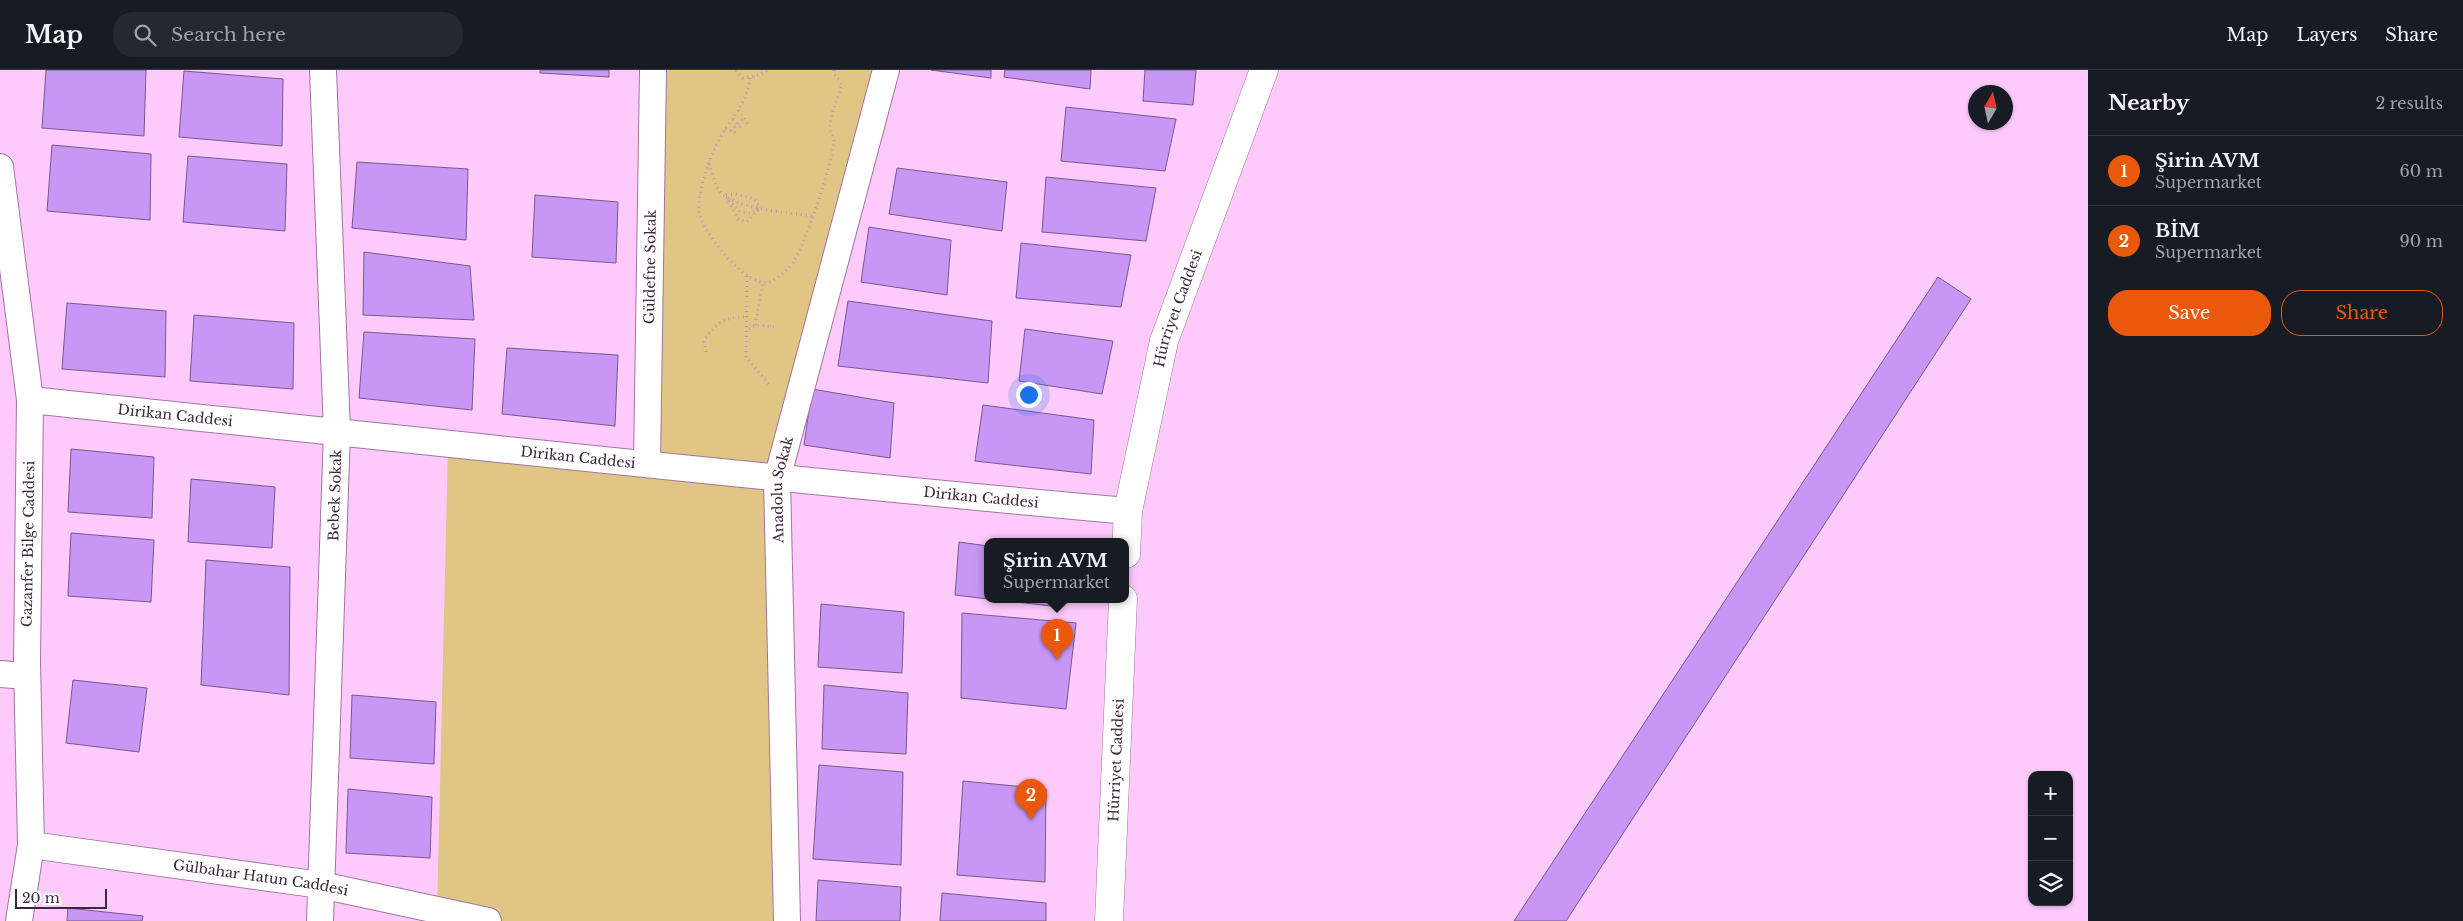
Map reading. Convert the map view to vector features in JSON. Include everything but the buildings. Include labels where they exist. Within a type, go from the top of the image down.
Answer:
[{"type":"street","name":"Bebek Sokak","points":[[320,921],[337,432],[323,70]]},
{"type":"street","name":"Güldefne Sokak","points":[[647,463],[653,70]]},
{"type":"street","name":"Anadolu Sokak","points":[[787,921],[777,479],[886,70]]},
{"type":"street","name":"Hürriyet Caddesi","points":[[1127,538],[1128,512],[1164,341],[1264,70]]},
{"type":"street","name":"Gazanfer Bilge Caddesi","points":[[0,167],[30,400],[27,676],[31,845],[19,921]]},
{"type":"street","name":"Dirikan Caddesi","points":[[30,400],[647,463],[777,479],[1128,512]]},
{"type":"street","name":"Hürriyet Caddesi","points":[[1109,921],[1123,603]]},
{"type":"street","points":[[0,674],[27,676]]},
{"type":"street","name":"Gülbahar Hatun Caddesi","points":[[31,845],[321,886],[488,921]]},
{"type":"path","points":[[736,70],[743,78],[760,76],[768,70]]},
{"type":"path","points":[[750,78],[749,87],[739,110],[725,130],[709,164],[699,211],[715,246],[747,276],[763,282],[771,282],[794,262],[812,216],[834,140],[830,127],[842,84],[834,70]]},
{"type":"path","points":[[739,110],[748,124]]},
{"type":"path","points":[[731,131],[744,118]]},
{"type":"path","points":[[733,119],[742,128]]},
{"type":"path","points":[[725,130],[736,133]]},
{"type":"path","points":[[709,164],[719,191],[732,200],[760,208],[812,216]]},
{"type":"path","points":[[725,195],[736,194],[754,199],[760,208]]},
{"type":"path","points":[[725,195],[738,219],[747,222],[760,208]]},
{"type":"path","points":[[725,195],[740,212],[751,213],[760,208]]},
{"type":"path","points":[[747,276],[748,329],[746,357],[794,414]]},
{"type":"path","points":[[755,325],[763,282]]},
{"type":"path","points":[[706,352],[704,340],[716,324],[732,317],[748,317]]},
{"type":"path","points":[[748,329],[755,325],[776,328]]},
{"type":"shaded area","points":[[653,70],[886,70],[776,479],[647,462]]},
{"type":"shaded area","points":[[448,446],[777,481],[788,921],[480,921],[437,912]]},
{"type":"place","name":"Şirin AVM","points":[[1057,660]]},
{"type":"place","name":"BİM","points":[[1031,820]]}]
